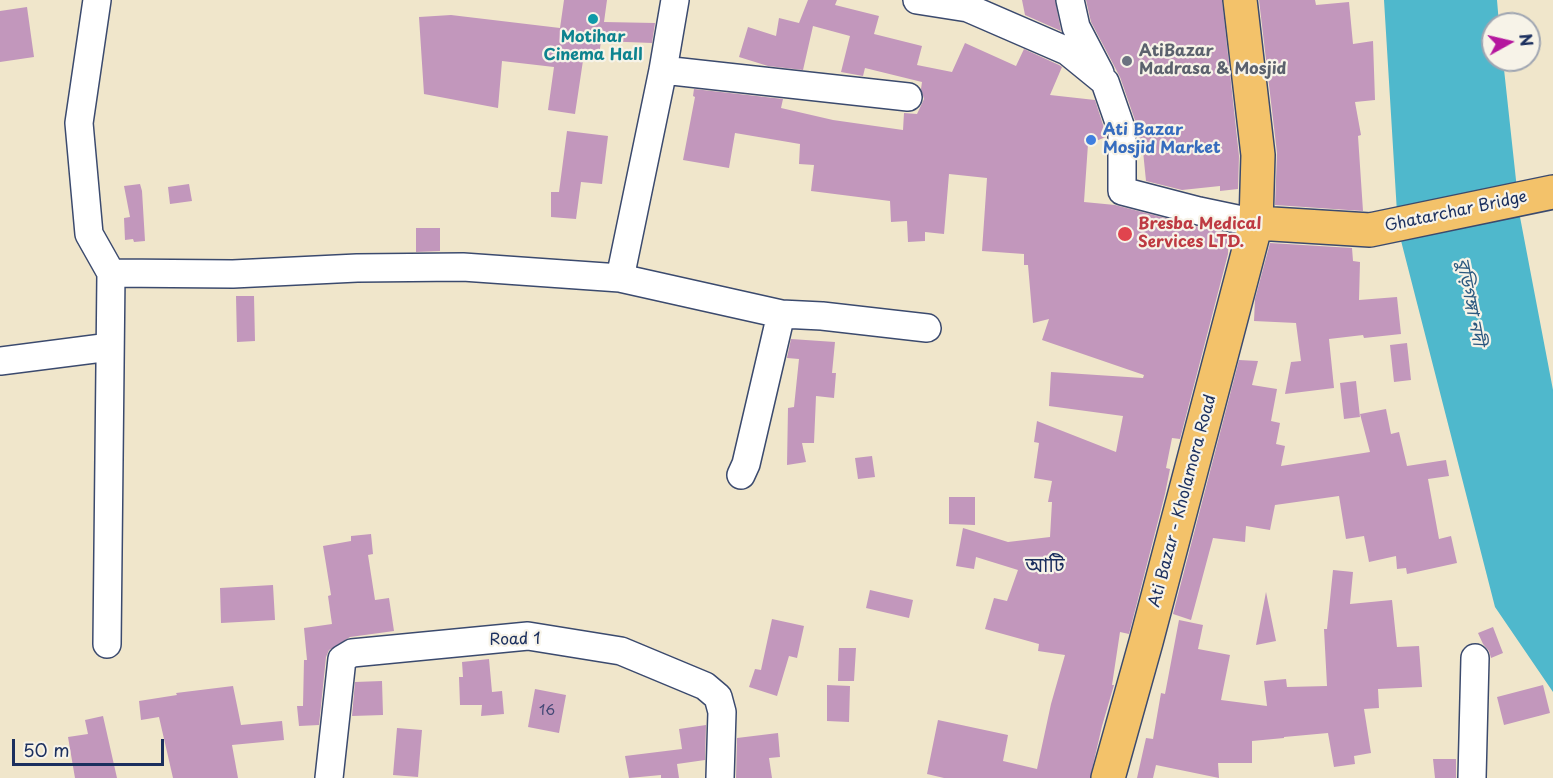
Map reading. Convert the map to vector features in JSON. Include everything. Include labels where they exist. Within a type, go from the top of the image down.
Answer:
[{"type":"main road","name":"Ati Bazar - Kholamora Road","points":[[1108,778],[1256,223],[1258,155],[1240,0]]},
{"type":"main road","name":"Ghatarchar Bridge","points":[[1256,223],[1370,230],[1547,193]]},
{"type":"street","points":[[97,0],[79,123],[89,234],[111,273],[107,644]]},
{"type":"street","points":[[620,278],[663,70],[675,0]]},
{"type":"street","points":[[917,0],[968,4],[1067,51],[1105,82]]},
{"type":"street","points":[[1070,0],[1076,27],[1105,82],[1122,131],[1122,191],[1256,223]]},
{"type":"street","points":[[663,70],[908,97]]},
{"type":"street","points":[[111,273],[233,274],[357,268],[463,267],[620,278],[780,314],[822,316],[927,328]]},
{"type":"street","points":[[741,475],[746,464],[780,314]]},
{"type":"street","points":[[0,361],[110,347]]},
{"type":"street","name":"Road 1","points":[[329,778],[342,659],[351,653],[528,636],[621,651],[705,686],[718,697],[722,712],[720,778]]},
{"type":"street","points":[[1472,778],[1475,658]]},
{"type":"water","name":"বুড়িগঙ্গা নদী","points":[[1384,0],[1497,0],[1498,12],[1481,12],[1481,72],[1504,72],[1520,217],[1553,390],[1553,692],[1495,607],[1398,229]]},
{"type":"building","points":[[564,0],[607,0],[604,22],[655,23],[652,43],[601,41],[599,56],[584,54],[575,114],[548,110],[554,67],[502,61],[498,108],[424,94],[419,17],[451,15],[560,28]]},
{"type":"building","points":[[808,0],[837,0],[835,5],[879,16],[874,34],[922,46],[917,65],[952,72],[965,43],[1016,66],[1024,49],[1059,65],[1062,67],[1050,95],[1095,100],[1106,134],[1106,137],[1088,144],[1084,202],[1115,205],[1169,219],[1168,225],[1190,225],[1229,233],[1228,254],[1180,439],[1172,438],[1166,468],[1170,469],[1165,494],[1129,634],[1120,632],[1112,685],[1114,685],[1090,778],[944,778],[927,774],[938,720],[1008,735],[1003,761],[1037,769],[1051,704],[1065,655],[1038,651],[1039,644],[985,629],[994,598],[1007,601],[1018,570],[976,557],[974,569],[956,566],[963,528],[1008,542],[1050,537],[1052,502],[1048,502],[1052,481],[1034,478],[1039,443],[1034,442],[1037,421],[1116,452],[1123,416],[1049,406],[1051,372],[1143,378],[1144,375],[1042,340],[1049,319],[1033,323],[1028,265],[1024,265],[1024,254],[982,251],[987,178],[949,174],[944,234],[925,232],[925,241],[908,242],[907,221],[891,222],[890,201],[811,191],[814,165],[799,164],[800,144],[735,133],[729,168],[683,160],[695,97],[693,96],[694,89],[783,99],[781,108],[833,120],[903,130],[904,113],[917,114],[924,99],[921,89],[922,82],[865,68],[863,76],[841,72],[850,36],[813,26],[803,70],[768,66],[739,57],[748,27],[776,36],[779,18],[799,23]]},
{"type":"building","points":[[1022,0],[1055,0],[1061,31],[1025,15]]},
{"type":"building","points":[[1086,0],[1222,0],[1239,156],[1238,189],[1220,191],[1220,186],[1182,190],[1146,181],[1142,141],[1139,142],[1137,126],[1120,77],[1091,22]]},
{"type":"building","points":[[1259,0],[1315,0],[1316,5],[1349,2],[1353,44],[1373,41],[1375,100],[1355,102],[1361,135],[1358,136],[1363,211],[1275,205],[1277,153]]},
{"type":"building","points":[[27,7],[34,57],[0,62],[0,11]]},
{"type":"building","points":[[567,131],[608,136],[602,184],[581,182],[576,219],[551,217],[551,192],[559,192]]},
{"type":"building","points":[[140,184],[145,241],[134,242],[133,239],[125,240],[124,218],[130,217],[124,186]]},
{"type":"building","points":[[189,184],[192,201],[170,204],[168,187]]},
{"type":"building","points":[[416,228],[440,228],[440,251],[416,252]]},
{"type":"building","points":[[1270,243],[1352,248],[1353,261],[1360,262],[1359,300],[1397,297],[1401,334],[1329,339],[1334,388],[1285,394],[1291,362],[1301,361],[1296,323],[1254,321],[1255,299]]},
{"type":"building","points":[[236,296],[254,296],[255,341],[237,342]]},
{"type":"building","points":[[791,339],[835,342],[832,373],[836,373],[834,398],[816,396],[814,443],[802,443],[806,462],[787,465],[788,408],[794,407],[799,359],[787,358]]},
{"type":"building","points":[[1407,343],[1411,380],[1394,382],[1390,345]]},
{"type":"building","points":[[1239,360],[1258,361],[1252,385],[1277,389],[1271,421],[1280,423],[1276,444],[1285,446],[1281,466],[1370,452],[1360,414],[1386,409],[1391,434],[1399,432],[1407,466],[1446,460],[1449,476],[1428,479],[1439,539],[1451,536],[1457,563],[1407,574],[1406,568],[1397,569],[1396,556],[1369,562],[1364,536],[1346,539],[1339,496],[1275,505],[1270,530],[1246,526],[1245,542],[1213,538],[1191,620],[1173,614]]},
{"type":"building","points":[[1356,381],[1360,417],[1344,419],[1340,383]]},
{"type":"building","points":[[872,456],[875,477],[858,479],[855,458]]},
{"type":"building","points":[[949,497],[975,497],[975,525],[949,524]]},
{"type":"building","points":[[371,534],[373,554],[368,555],[375,600],[389,598],[394,631],[350,637],[329,650],[326,657],[319,725],[299,726],[297,706],[303,706],[304,660],[307,660],[304,628],[332,624],[328,596],[331,595],[323,546],[351,541],[351,536]]},
{"type":"building","points":[[1333,570],[1353,572],[1350,604],[1392,600],[1397,647],[1419,646],[1422,687],[1378,689],[1379,708],[1364,709],[1371,753],[1354,756],[1355,764],[1334,767],[1328,733],[1284,737],[1252,741],[1252,763],[1218,763],[1219,778],[1156,765],[1153,778],[1137,778],[1146,738],[1153,739],[1161,693],[1165,694],[1179,620],[1203,625],[1198,649],[1230,655],[1221,700],[1267,706],[1264,681],[1286,679],[1287,687],[1327,686],[1324,629],[1327,629]]},
{"type":"building","points":[[273,585],[275,620],[221,623],[220,588]]},
{"type":"building","points":[[870,590],[913,600],[909,618],[866,608]]},
{"type":"building","points":[[1266,592],[1276,641],[1256,645]]},
{"type":"building","points":[[772,619],[804,626],[797,658],[789,656],[777,696],[749,687],[755,669],[761,670]]},
{"type":"building","points":[[1493,627],[1503,653],[1491,658],[1478,633]]},
{"type":"building","points":[[839,648],[856,648],[854,681],[838,681]]},
{"type":"building","points":[[489,659],[492,692],[502,691],[504,714],[481,716],[482,705],[460,705],[459,677],[463,677],[462,662]]},
{"type":"building","points":[[382,681],[383,715],[352,716],[355,682]]},
{"type":"building","points":[[827,685],[850,686],[849,722],[827,721]]},
{"type":"building","points":[[1543,685],[1550,713],[1504,725],[1497,697]]},
{"type":"building","points":[[233,686],[241,725],[282,721],[284,740],[232,745],[238,778],[173,778],[159,717],[141,720],[139,701],[177,695],[176,693]]},
{"type":"building","points":[[535,689],[566,695],[559,733],[528,727]]},
{"type":"building","points":[[103,716],[117,778],[75,778],[68,737],[88,734],[85,720]]},
{"type":"building","points":[[706,725],[705,760],[677,764],[679,778],[661,778],[661,775],[629,778],[625,756],[682,749],[679,729]]},
{"type":"building","points":[[397,728],[422,730],[418,777],[393,775]]},
{"type":"building","points":[[778,733],[780,757],[769,758],[772,778],[736,778],[737,738]]},
{"type":"building","points":[[1433,759],[1456,759],[1456,778],[1435,778]]},
{"type":"place","name":"Motihar Cinema Hall","points":[[593,19]]},
{"type":"place","name":"AtiBazar Madrasa & Mosjid","points":[[1127,61]]},
{"type":"place","name":"Ati Bazar Mosjid Market","points":[[1091,140]]},
{"type":"place","name":"Bresba Medical Services LTD.","points":[[1125,234]]},
{"type":"district","name":"আটি","points":[[1045,566]]}]
